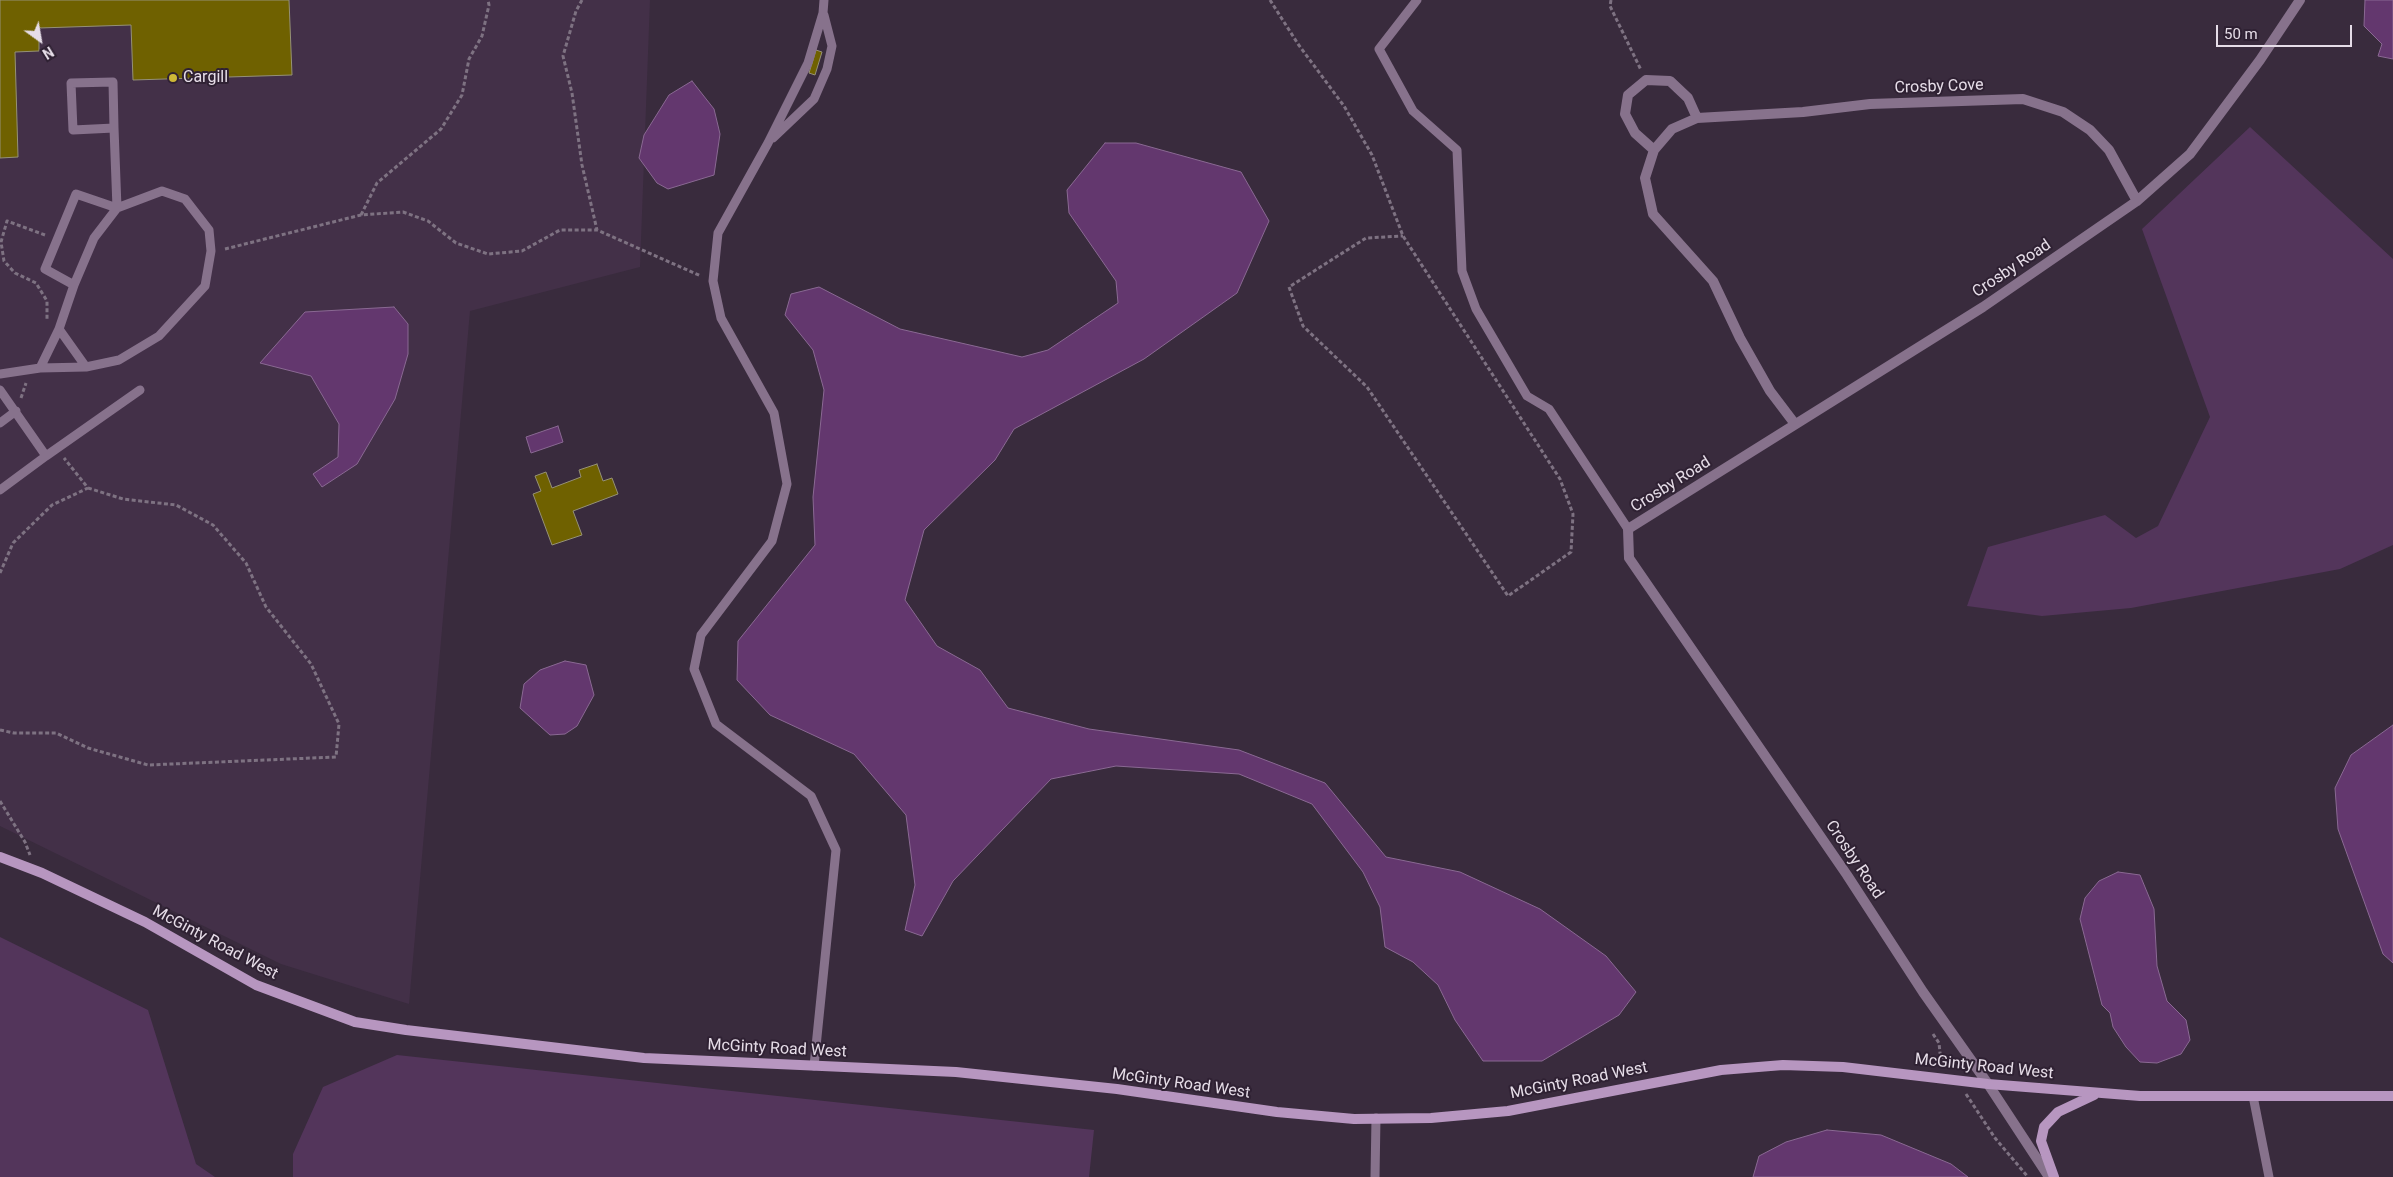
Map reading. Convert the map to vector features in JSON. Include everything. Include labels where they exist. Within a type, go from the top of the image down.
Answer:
[{"type":"main road","name":"McGinty Road West","points":[[0,858],[32,870],[145,922],[256,985],[355,1022],[406,1030],[644,1058],[956,1072],[1118,1089],[1277,1112],[1376,1118],[1431,1118],[1508,1111],[1722,1070],[1782,1065],[1843,1067],[1988,1084],[2140,1096],[2393,1096]]},
{"type":"main road","points":[[2054,1177],[2041,1141],[2044,1127],[2050,1118],[2067,1106],[2088,1096],[2102,1093]]},
{"type":"street","name":"Crosby Road","points":[[2049,1177],[1988,1084],[1923,992],[1841,867],[1629,558],[1628,529],[1983,307],[2137,201],[2190,154],[2260,60],[2300,0]]},
{"type":"street","points":[[1654,150],[1635,133],[1625,114],[1628,95],[1646,80],[1670,81],[1688,98],[1697,118]]},
{"type":"street","name":"Crosby Cove","points":[[1796,424],[1770,391],[1744,346],[1713,281],[1653,214],[1645,178],[1654,150],[1672,128],[1697,118],[1803,112],[1870,104],[2023,99],[2063,112],[2090,130],[2109,150],[2137,201]]},
{"type":"lane","points":[[814,1066],[836,850],[810,796],[716,724],[694,669],[702,635],[772,541],[787,484],[774,413],[721,318],[713,281],[718,233],[768,143],[808,63],[823,13],[824,0]]},
{"type":"lane","points":[[1417,0],[1379,49],[1413,111],[1457,150],[1462,271],[1476,309],[1527,396],[1549,409],[1628,529]]},
{"type":"lane","points":[[768,143],[814,99],[827,69],[832,46],[823,13]]},
{"type":"lane","points":[[114,128],[73,130],[71,83],[113,82],[117,208]]},
{"type":"lane","points":[[0,374],[40,368],[86,367],[118,360],[159,336],[205,286],[211,251],[209,230],[185,199],[162,191],[117,208],[94,238],[74,285],[59,329],[40,368]]},
{"type":"lane","points":[[74,285],[45,269],[76,194],[117,208]]},
{"type":"lane","points":[[59,329],[86,367]]},
{"type":"lane","points":[[0,390],[46,456]]},
{"type":"lane","points":[[0,490],[140,390]]},
{"type":"lane","points":[[0,423],[16,411]]},
{"type":"lane","points":[[2253,1096],[2269,1177]]},
{"type":"lane","points":[[1375,1177],[1376,1118]]},
{"type":"path","points":[[360,215],[377,183],[440,129],[462,95],[469,59],[482,36],[489,5],[488,0]]},
{"type":"path","points":[[582,0],[576,11],[562,56],[572,94],[582,165],[597,230]]},
{"type":"path","points":[[1270,0],[1298,44],[1344,106],[1367,147],[1403,236],[1560,479],[1572,514],[1571,552],[1508,596],[1368,386],[1303,326],[1289,287],[1366,238],[1403,236]]},
{"type":"path","points":[[1611,0],[1610,6],[1646,80]]},
{"type":"path","points":[[225,249],[360,215],[403,212],[428,221],[456,243],[488,254],[522,251],[560,230],[597,230],[713,281]]},
{"type":"path","points":[[47,324],[47,301],[36,283],[15,273],[4,261],[1,242],[7,221],[57,240]]},
{"type":"path","points":[[0,730],[14,733],[56,733],[88,748],[148,765],[336,757],[340,724],[311,664],[266,607],[246,563],[213,526],[176,505],[123,499],[88,488]]},
{"type":"path","points":[[0,801],[28,849],[32,870]]},
{"type":"shaded area","points":[[0,0],[650,0],[640,267],[470,311],[409,1004],[281,964],[0,826]]},
{"type":"shaded area","points":[[2365,0],[2393,0],[2393,59],[2378,56],[2382,44],[2364,26]]},
{"type":"shaded area","points":[[692,81],[714,109],[720,134],[714,175],[668,189],[657,183],[639,158],[644,135],[669,95]]},
{"type":"shaded area","points":[[2250,127],[2393,259],[2393,545],[2340,569],[2131,608],[2042,616],[1967,606],[1988,547],[2105,515],[2136,538],[2158,526],[2210,417],[2142,229]]},
{"type":"shaded area","points":[[1105,143],[1136,143],[1241,172],[1269,221],[1237,293],[1144,359],[1014,429],[995,460],[924,530],[905,600],[937,646],[980,670],[1008,708],[1089,729],[1239,750],[1325,783],[1386,857],[1460,872],[1540,909],[1606,956],[1636,992],[1619,1015],[1542,1061],[1483,1061],[1455,1020],[1438,985],[1413,962],[1385,947],[1380,907],[1363,872],[1312,804],[1239,774],[1116,766],[1051,779],[953,881],[922,936],[905,930],[915,885],[906,815],[854,754],[770,715],[737,680],[738,641],[815,545],[813,497],[824,390],[813,350],[785,315],[791,294],[819,287],[900,329],[1022,357],[1048,350],[1118,303],[1116,281],[1069,213],[1067,190]]},
{"type":"shaded area","points":[[394,307],[408,324],[408,354],[395,399],[357,464],[322,487],[313,474],[338,457],[339,424],[311,376],[260,363],[305,312]]},
{"type":"shaded area","points":[[558,426],[563,442],[531,453],[526,437]]},
{"type":"shaded area","points":[[565,661],[586,665],[594,695],[577,726],[565,734],[550,735],[520,708],[524,684],[540,670]]},
{"type":"shaded area","points":[[2393,725],[2393,963],[2383,954],[2338,829],[2335,788],[2351,755]]},
{"type":"shaded area","points":[[2118,872],[2140,875],[2154,909],[2157,966],[2167,1001],[2186,1020],[2190,1040],[2181,1054],[2157,1063],[2140,1062],[2126,1047],[2113,1027],[2110,1013],[2102,1005],[2080,919],[2085,898],[2099,881]]},
{"type":"shaded area","points":[[0,937],[148,1010],[196,1164],[215,1177],[0,1177]]},
{"type":"shaded area","points":[[397,1055],[1094,1130],[1089,1177],[293,1177],[293,1154],[323,1087]]},
{"type":"shaded area","points":[[1827,1130],[1881,1135],[1951,1164],[1968,1177],[1753,1177],[1759,1156],[1786,1142]]},
{"type":"building","name":"Cargill","points":[[0,0],[289,0],[292,75],[133,80],[131,25],[39,28],[39,51],[15,52],[18,157],[0,158]]},
{"type":"building","points":[[816,50],[822,52],[815,75],[809,73]]},
{"type":"building","points":[[597,464],[603,481],[612,478],[618,494],[573,511],[582,535],[552,545],[533,494],[541,491],[535,476],[546,472],[552,488],[581,477],[579,470]]},
{"type":"place","name":"Cargill","points":[[173,78]]}]
